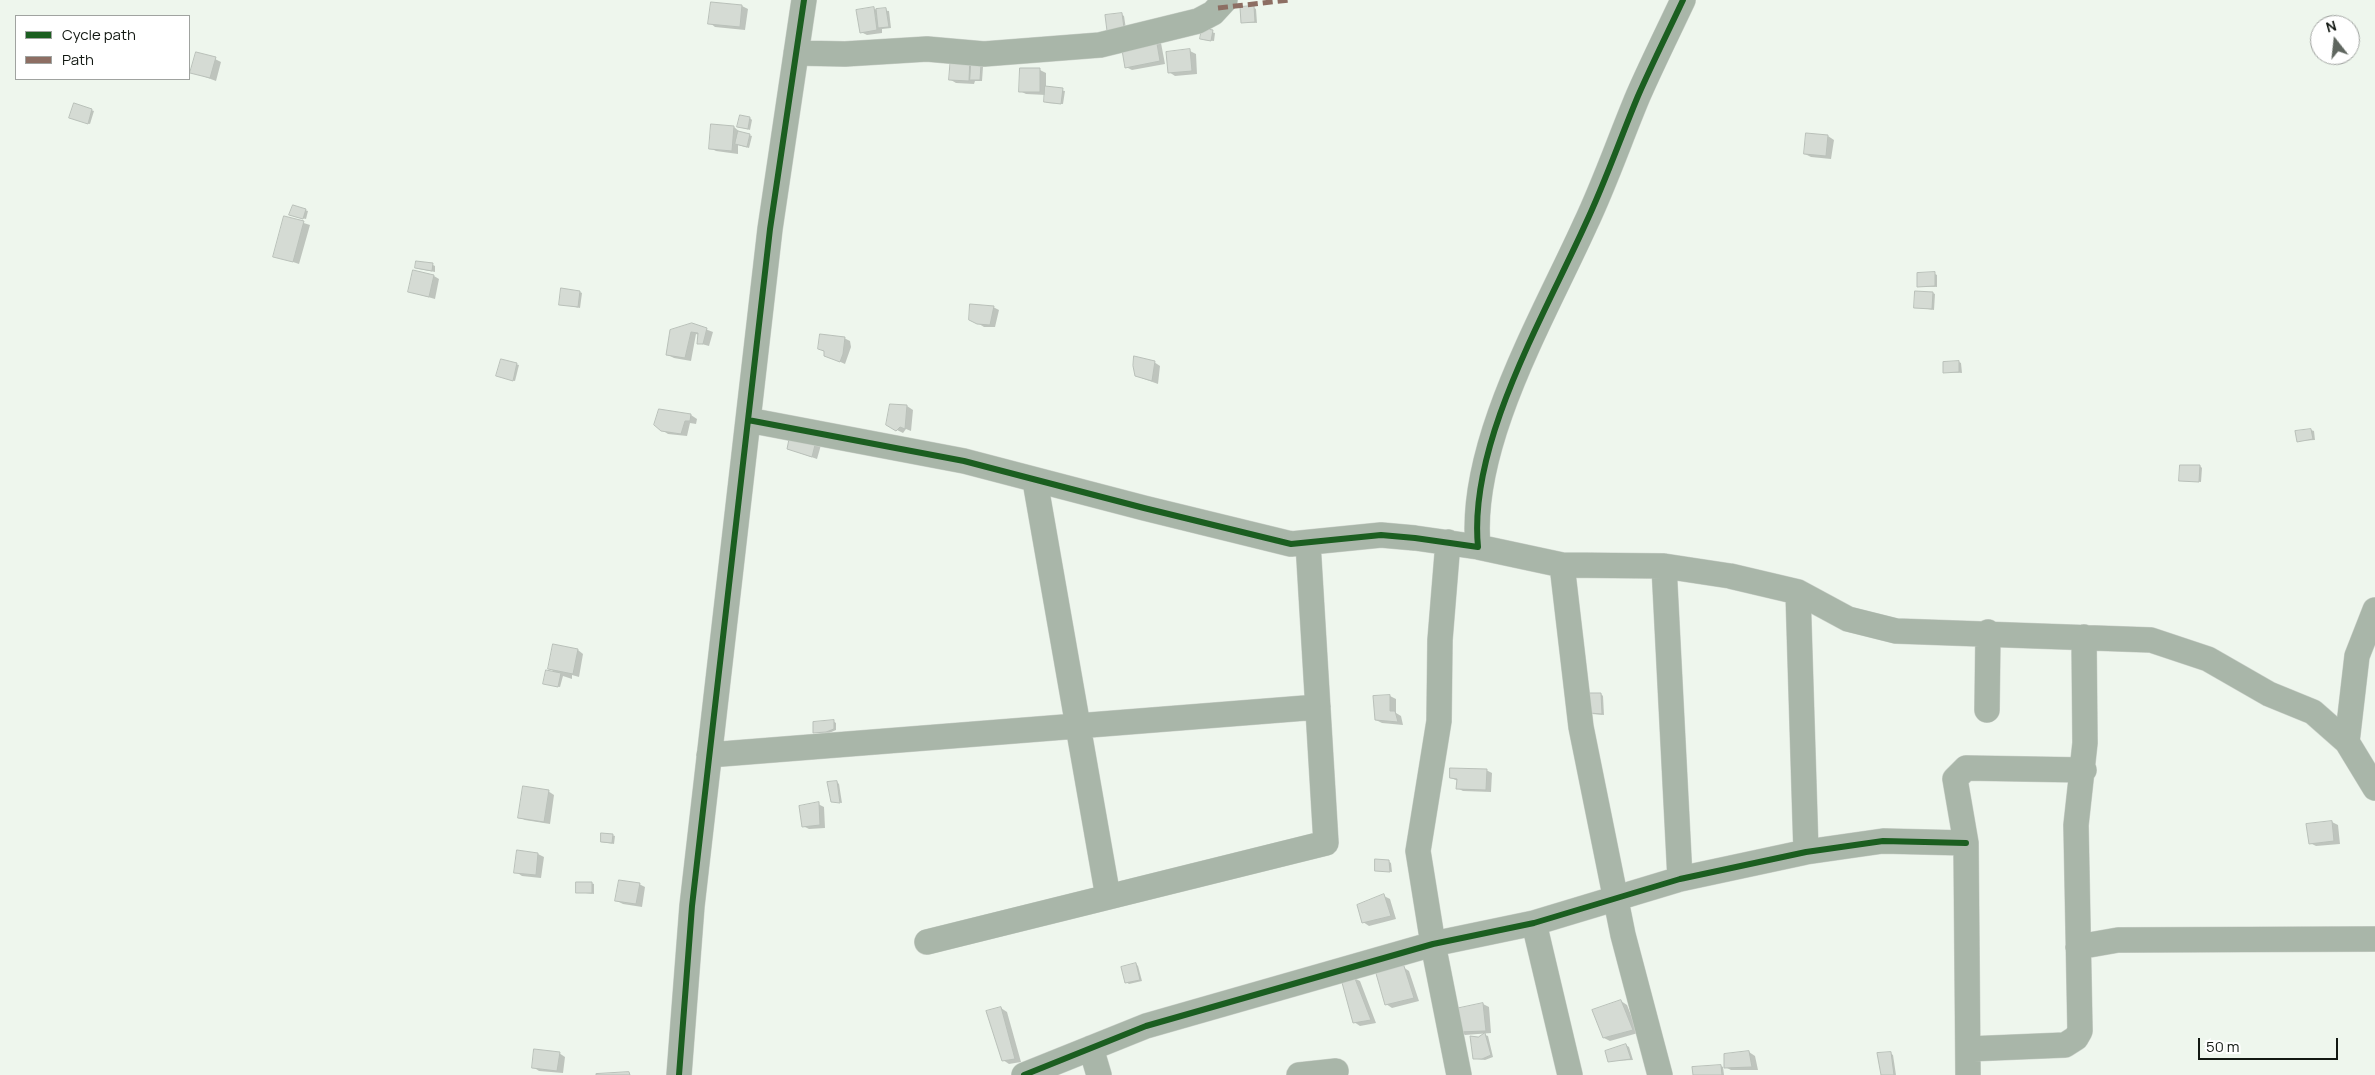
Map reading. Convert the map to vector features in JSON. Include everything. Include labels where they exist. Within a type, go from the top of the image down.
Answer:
[{"type":"street","points":[[679,1075],[692,906],[770,229],[804,0]]},
{"type":"street","points":[[796,53],[845,54],[928,49],[984,54],[1100,45],[1198,21],[1213,13],[1225,0]]},
{"type":"street","points":[[1478,547],[1476,525],[1482,478],[1490,444],[1523,358],[1586,224],[1639,94],[1683,0]]},
{"type":"street","points":[[748,420],[964,461],[1035,481],[1291,544],[1381,535],[1448,542],[1562,564],[1664,566],[1730,576],[1798,592],[1848,619],[1896,631],[1988,632],[2151,640],[2208,659],[2270,694],[2313,712],[2347,742],[2375,788]]},
{"type":"street","points":[[1035,481],[1108,897]]},
{"type":"street","points":[[1448,542],[1440,640],[1439,720],[1418,851],[1433,944],[1460,1075]]},
{"type":"street","points":[[927,942],[1326,843],[1308,543]]},
{"type":"street","points":[[1562,564],[1581,727],[1624,935],[1660,1075]]},
{"type":"street","points":[[1664,566],[1680,879]]},
{"type":"street","points":[[1798,592],[1806,852]]},
{"type":"street","points":[[2347,742],[2357,656],[2375,610]]},
{"type":"street","points":[[1986,710],[1988,632]]},
{"type":"street","points":[[1968,1049],[2065,1045],[2076,1038],[2080,1031],[2076,824],[2084,770],[2084,636]]},
{"type":"street","points":[[709,755],[1318,707]]},
{"type":"street","points":[[1968,1075],[1966,843],[1955,779],[1966,768],[2084,770]]},
{"type":"street","points":[[1024,1075],[1146,1026],[1433,944],[1534,924],[1680,879],[1806,852],[1883,841],[1966,843]]},
{"type":"street","points":[[1534,924],[1570,1075]]},
{"type":"street","points":[[2078,947],[2118,940],[2375,939]]},
{"type":"street","points":[[1091,1048],[1099,1075]]},
{"type":"street","points":[[1299,1075],[1336,1071]]},
{"type":"building","points":[[711,2],[742,5],[740,27],[708,24]]},
{"type":"building","points":[[1254,6],[1255,22],[1241,23],[1240,7]]},
{"type":"building","points":[[874,7],[877,30],[860,33],[856,10]]},
{"type":"building","points":[[886,8],[889,27],[878,28],[876,9]]},
{"type":"building","points":[[1122,13],[1124,28],[1107,31],[1105,15]]},
{"type":"building","points":[[1202,28],[1213,30],[1211,41],[1200,39]]},
{"type":"building","points":[[1156,38],[1160,61],[1125,68],[1121,44]]},
{"type":"building","points":[[1190,49],[1192,71],[1168,73],[1166,52]]},
{"type":"building","points":[[196,52],[216,57],[210,78],[190,73]]},
{"type":"building","points":[[951,56],[970,57],[969,81],[949,80]]},
{"type":"building","points":[[971,63],[981,64],[980,80],[970,80]]},
{"type":"building","points":[[1020,68],[1040,68],[1040,92],[1019,92]]},
{"type":"building","points":[[1045,86],[1063,88],[1061,104],[1044,102]]},
{"type":"building","points":[[74,103],[92,109],[88,124],[69,118]]},
{"type":"building","points":[[740,115],[750,117],[748,129],[737,127]]},
{"type":"building","points":[[711,124],[734,126],[732,151],[709,149]]},
{"type":"building","points":[[738,131],[750,134],[747,147],[735,144]]},
{"type":"building","points":[[1806,133],[1828,135],[1826,156],[1804,154]]},
{"type":"building","points":[[293,205],[306,209],[303,219],[289,215]]},
{"type":"building","points":[[284,216],[304,221],[293,262],[273,257]]},
{"type":"building","points":[[416,261],[433,263],[432,271],[415,268]]},
{"type":"building","points":[[413,270],[434,275],[429,297],[408,292]]},
{"type":"building","points":[[1935,272],[1935,286],[1917,287],[1917,273]]},
{"type":"building","points":[[561,288],[580,291],[578,307],[559,305]]},
{"type":"building","points":[[1915,291],[1933,292],[1932,309],[1914,308]]},
{"type":"building","points":[[970,304],[994,306],[990,325],[977,324],[969,320]]},
{"type":"building","points":[[692,323],[707,328],[703,344],[697,344],[698,333],[691,332],[685,358],[666,355],[670,330]]},
{"type":"building","points":[[820,334],[845,337],[840,362],[824,356],[824,351],[818,349]]},
{"type":"building","points":[[1134,356],[1155,361],[1152,381],[1135,376]]},
{"type":"building","points":[[501,359],[517,363],[513,381],[496,376]]},
{"type":"building","points":[[1959,361],[1959,372],[1943,373],[1943,362]]},
{"type":"building","points":[[890,404],[907,405],[905,429],[900,427],[896,431],[886,425]]},
{"type":"building","points":[[659,409],[691,414],[690,421],[685,421],[681,434],[661,431],[654,425]]},
{"type":"building","points":[[2311,429],[2313,439],[2297,442],[2295,431]]},
{"type":"building","points":[[818,433],[812,457],[787,449],[790,434]]},
{"type":"building","points":[[2180,465],[2200,465],[2199,482],[2179,481]]},
{"type":"building","points":[[553,644],[578,649],[573,674],[548,669]]},
{"type":"building","points":[[546,670],[561,673],[558,687],[543,684]]},
{"type":"building","points":[[1586,693],[1601,693],[1602,714],[1589,713]]},
{"type":"building","points":[[1390,695],[1390,711],[1395,711],[1398,722],[1375,720],[1373,696]]},
{"type":"building","points":[[834,720],[834,729],[813,733],[813,722]]},
{"type":"building","points":[[1450,768],[1487,769],[1486,790],[1456,789],[1457,779],[1450,778]]},
{"type":"building","points":[[837,781],[840,803],[831,802],[827,782]]},
{"type":"building","points":[[523,786],[549,790],[544,822],[518,818]]},
{"type":"building","points":[[819,802],[820,825],[802,827],[799,806]]},
{"type":"building","points":[[2332,821],[2334,841],[2309,844],[2306,824]]},
{"type":"building","points":[[601,833],[613,834],[612,843],[601,842]]},
{"type":"building","points":[[517,850],[538,853],[536,875],[514,873]]},
{"type":"building","points":[[1375,859],[1389,860],[1390,872],[1375,871]]},
{"type":"building","points":[[619,880],[640,883],[636,904],[615,901]]},
{"type":"building","points":[[576,882],[592,882],[592,893],[576,893]]},
{"type":"building","points":[[1384,894],[1391,916],[1362,923],[1357,905]]},
{"type":"building","points":[[1136,963],[1140,980],[1125,983],[1121,967]]},
{"type":"building","points":[[1404,966],[1414,998],[1385,1005],[1375,970]]},
{"type":"building","points":[[1354,976],[1371,1020],[1353,1023],[1341,979]]},
{"type":"building","points":[[1621,1000],[1633,1030],[1603,1038],[1592,1010]]},
{"type":"building","points":[[1483,1003],[1486,1031],[1458,1032],[1455,1009]]},
{"type":"building","points":[[1001,1007],[1015,1059],[1002,1061],[986,1011]]},
{"type":"building","points":[[1485,1033],[1491,1055],[1482,1059],[1473,1059],[1470,1036],[1478,1037]]},
{"type":"building","points":[[1626,1044],[1631,1059],[1608,1062],[1605,1051]]},
{"type":"building","points":[[534,1049],[560,1052],[557,1071],[532,1068]]},
{"type":"building","points":[[1749,1051],[1752,1067],[1724,1068],[1724,1054]]},
{"type":"building","points":[[1891,1052],[1894,1075],[1881,1075],[1877,1053]]},
{"type":"building","points":[[1721,1065],[1722,1075],[1693,1075],[1692,1067]]},
{"type":"building","points":[[629,1072],[630,1075],[596,1075],[596,1074]]},
{"type":"marked path","points":[[1218,8],[1289,0]]},
{"type":"cycle path","points":[[679,1075],[692,906],[770,229],[804,0]]},
{"type":"cycle path","points":[[748,420],[964,461],[1291,544],[1381,535],[1478,547],[1478,508],[1485,467],[1496,425],[1530,341],[1592,209],[1638,96],[1683,0]]},
{"type":"cycle path","points":[[1024,1075],[1146,1026],[1433,944],[1534,923],[1680,879],[1806,852],[1883,841],[1966,843]]}]
